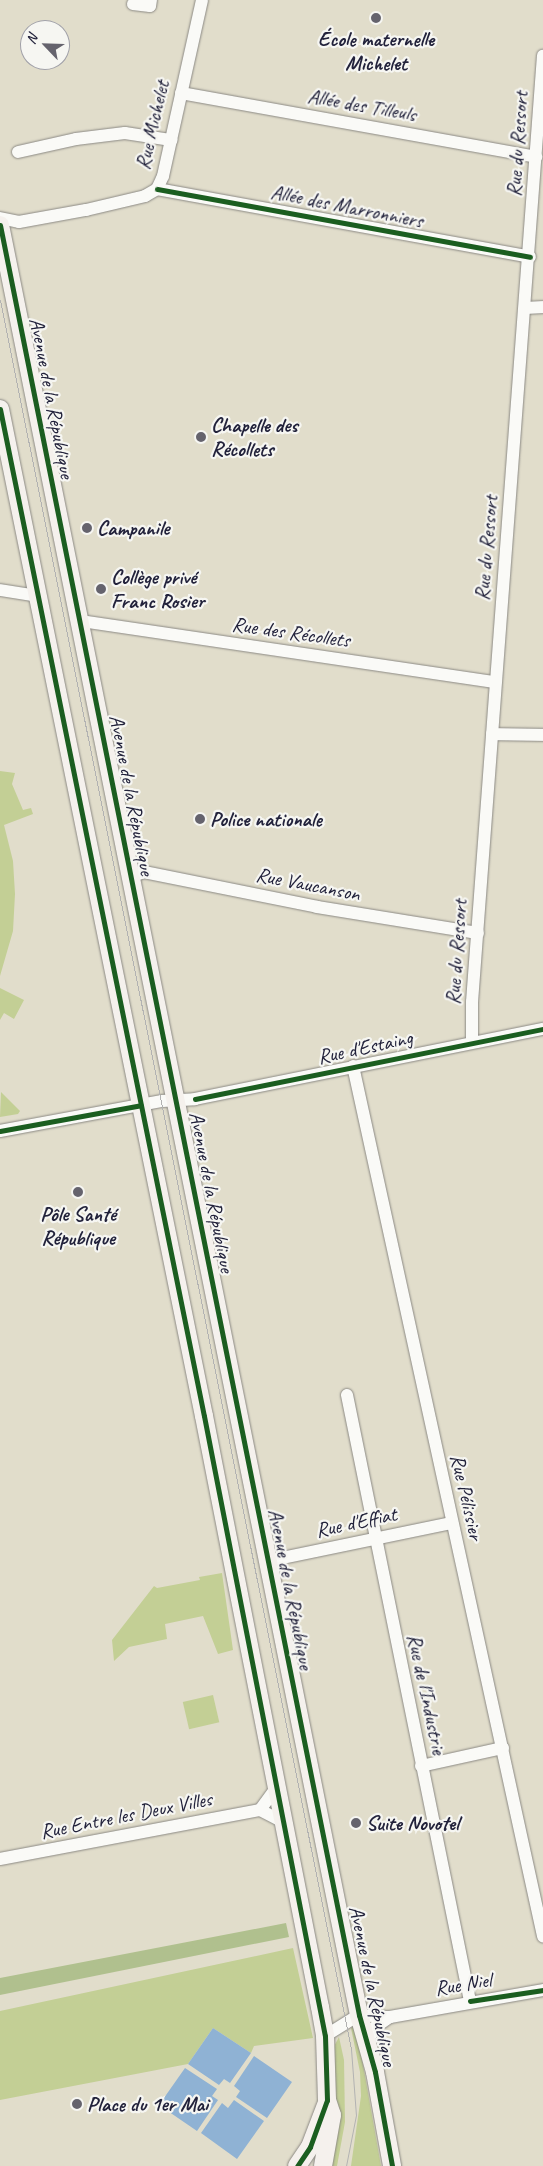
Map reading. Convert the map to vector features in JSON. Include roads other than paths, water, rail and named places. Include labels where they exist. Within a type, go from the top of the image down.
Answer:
[{"type":"main road","name":"Avenue de la République","points":[[0,225],[132,876],[170,1100],[268,1561],[392,2166]]},
{"type":"main road","points":[[0,409],[141,1105],[325,2036],[327,2100],[332,2115],[323,2166]]},
{"type":"main road","points":[[298,2166],[313,2140],[327,2100]]},
{"type":"street","points":[[133,4],[150,6],[151,0]]},
{"type":"street","name":"Rue Michelet","points":[[0,218],[19,222],[86,210],[146,196],[157,189],[171,140],[202,0]]},
{"type":"street","name":"Rue du Ressort","points":[[472,1042],[492,734],[530,257],[543,56]]},
{"type":"street","name":"Allée des Tilleuls","points":[[181,93],[536,157]]},
{"type":"street","points":[[18,152],[76,139],[125,133],[171,140]]},
{"type":"street","name":"Allée des Marronniers","points":[[157,189],[530,257]]},
{"type":"street","points":[[526,308],[543,307]]},
{"type":"street","points":[[0,590],[38,596]]},
{"type":"street","name":"Rue des Récollets","points":[[81,621],[496,682]]},
{"type":"street","points":[[492,734],[543,735]]},
{"type":"street","name":"Rue Vaucanson","points":[[132,876],[144,872],[317,907],[478,933]]},
{"type":"street","name":"Rue d'Estaing","points":[[0,1131],[170,1100],[195,1099],[543,1029]]},
{"type":"street","name":"Rue Pélissier","points":[[352,1066],[543,1936]]},
{"type":"street","name":"Rue de l'Industrie","points":[[347,1395],[470,2002]]},
{"type":"street","name":"Rue d'Effiat","points":[[268,1561],[452,1523]]},
{"type":"street","points":[[421,1766],[503,1748]]},
{"type":"street","points":[[276,1788],[260,1810],[282,1821]]},
{"type":"street","name":"Rue Entre les Deux Villes","points":[[0,1859],[260,1810]]},
{"type":"street","name":"Rue Niel","points":[[360,2015],[390,2017],[543,1990]]},
{"type":"street","name":"Avenue de la République","points":[[325,2036],[360,2015]]},
{"type":"street","points":[[367,2043],[374,2028],[390,2017]]},
{"type":"water","points":[[213,2028],[251,2053],[230,2083],[224,2079],[219,2085],[188,2064]]},
{"type":"water","points":[[254,2056],[292,2082],[267,2118],[236,2097],[240,2091],[234,2086]]},
{"type":"water","points":[[185,2068],[217,2089],[212,2096],[218,2100],[197,2131],[159,2105]]},
{"type":"water","points":[[234,2100],[264,2121],[237,2159],[201,2133],[222,2103],[228,2108]]},
{"type":"tram line","points":[[0,300],[351,2049],[356,2115],[346,2166]]},
{"type":"place","name":"École maternelle Michelet","points":[[376,18]]},
{"type":"place","name":"Chapelle des Récollets","points":[[201,437]]},
{"type":"place","name":"Campanile","points":[[87,528]]},
{"type":"place","name":"Collège privé Franc Rosier","points":[[101,589]]},
{"type":"place","name":"Police nationale","points":[[200,819]]},
{"type":"place","name":"Pôle Santé République","points":[[78,1192]]},
{"type":"place","name":"Suite Novotel","points":[[356,1823]]},
{"type":"place","name":"Place du 1er Mai","points":[[77,2104]]}]
